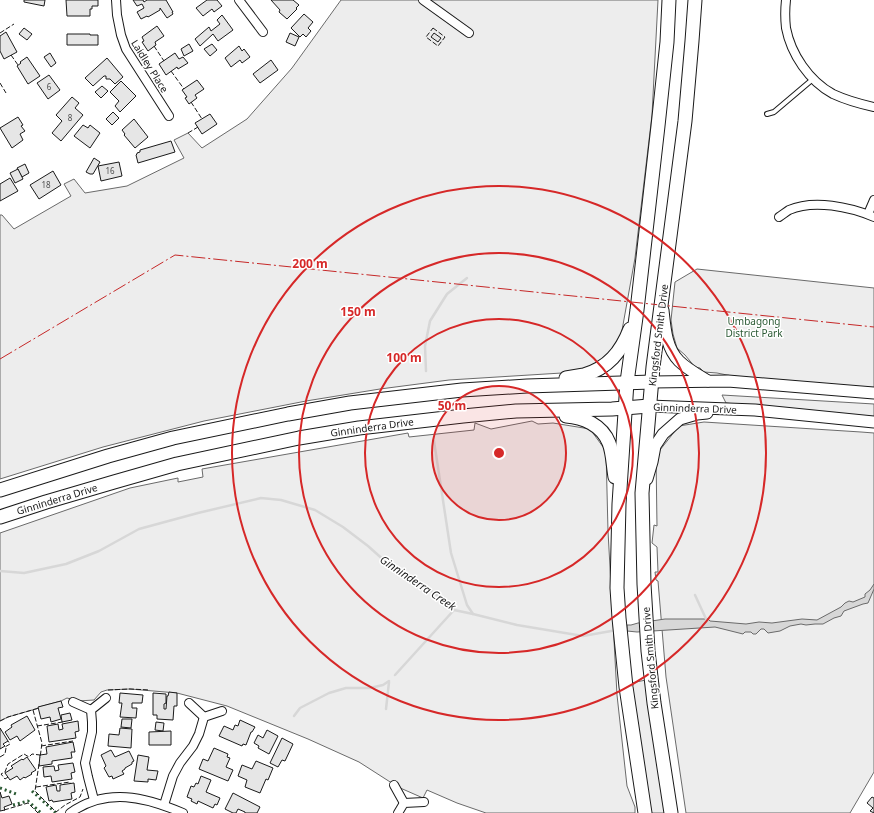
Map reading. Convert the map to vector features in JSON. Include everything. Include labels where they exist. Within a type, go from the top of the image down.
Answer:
[{"type":"main road","points":[[645,813],[627,695],[622,651],[617,588],[619,504],[627,382],[658,126],[667,42],[669,0]]},
{"type":"main road","name":"Kingsford Smith Drive","points":[[672,813],[654,703],[648,651],[644,584],[642,493],[649,406],[685,121],[695,0]]},
{"type":"main road","points":[[662,300],[667,336],[672,352],[679,361],[708,381]]},
{"type":"main road","points":[[526,386],[584,375],[605,365],[614,358],[621,348],[627,337],[636,310]]},
{"type":"main road","points":[[0,490],[108,456],[173,438],[288,414],[350,403],[456,390],[627,382],[728,381],[874,393]]},
{"type":"main road","name":"Ginninderra Drive","points":[[0,517],[177,464],[240,450],[359,428],[463,416],[516,411],[649,406],[756,410],[874,422]]},
{"type":"main road","points":[[642,493],[652,462],[655,446],[663,434],[680,420],[697,414],[756,410]]},
{"type":"main road","points":[[516,411],[574,416],[597,427],[607,439],[610,447],[619,504]]},
{"type":"street","name":"Laidley Place","points":[[116,0],[121,36],[126,49],[169,116]]},
{"type":"street","points":[[239,0],[263,32]]},
{"type":"street","points":[[423,0],[469,33]]},
{"type":"street","points":[[786,0],[786,28],[790,43],[806,71],[822,87],[832,93],[859,104],[874,107]]},
{"type":"street","points":[[779,217],[801,206],[813,204],[848,208],[871,216],[874,200]]},
{"type":"street","points":[[91,710],[106,698]]},
{"type":"street","points":[[73,702],[91,710]]},
{"type":"street","points":[[189,703],[204,717]]},
{"type":"street","points":[[91,710],[92,732],[85,763],[94,800]]},
{"type":"street","points":[[204,717],[222,711]]},
{"type":"street","points":[[164,805],[173,776],[200,734],[204,717]]},
{"type":"street","points":[[394,786],[404,803]]},
{"type":"street","points":[[70,813],[94,800],[110,797],[130,797],[142,799],[164,805],[184,813]]},
{"type":"street","points":[[404,803],[424,802]]},
{"type":"street","points":[[398,813],[404,803]]},
{"type":"lane","points":[[767,114],[774,112],[813,79]]},
{"type":"shaded area","points":[[341,0],[658,0],[652,115],[635,258],[621,336],[608,360],[578,372],[449,380],[306,401],[204,421],[103,447],[0,479],[0,215],[2,215],[14,229],[71,196],[64,184],[74,179],[85,193],[127,186],[184,158],[174,140],[188,133],[202,148],[247,119],[292,68]]},
{"type":"shaded area","name":"Umbagong District Park","points":[[697,269],[874,288],[874,389],[732,376],[704,372],[700,368],[695,367],[677,348],[671,320],[675,282]]},
{"type":"shaded area","points":[[722,395],[874,404],[874,419],[726,403]]},
{"type":"shaded area","points":[[532,421],[538,424],[553,423],[590,429],[606,451],[608,531],[617,695],[627,786],[635,807],[635,813],[486,813],[457,803],[427,790],[423,798],[398,787],[359,762],[308,739],[227,706],[177,693],[130,689],[107,690],[101,692],[94,700],[78,701],[67,698],[0,721],[0,533],[130,488],[178,478],[178,482],[203,477],[202,469],[408,433],[409,437],[474,430],[475,423],[491,429]]},
{"type":"shaded area","points":[[704,422],[874,433],[874,772],[850,813],[686,813],[666,677],[658,581],[656,580],[655,572],[658,572],[657,547],[652,543],[654,525],[657,526],[656,455],[679,426]]},
{"type":"shaded area","points":[[874,584],[874,589],[868,603],[844,611],[841,616],[823,624],[801,624],[790,626],[780,631],[768,633],[764,629],[761,629],[756,634],[745,632],[743,634],[715,627],[637,632],[627,631],[627,625],[665,619],[708,619],[710,621],[746,624],[759,622],[772,623],[802,619],[817,620],[849,601],[853,602],[865,597],[865,594]]},
{"type":"shaded area","points":[[646,680],[665,813],[650,813],[631,683]]},
{"type":"building","points":[[24,0],[45,0],[44,6],[24,2]]},
{"type":"building","points":[[66,0],[98,0],[98,6],[92,6],[92,9],[90,9],[90,16],[67,16]]},
{"type":"building","points":[[133,0],[143,0],[144,2],[147,0],[166,0],[173,14],[167,18],[160,8],[160,10],[148,17],[147,16],[141,19],[137,12],[144,8],[142,4],[137,6]]},
{"type":"building","points":[[207,0],[217,0],[222,6],[214,12],[212,9],[203,16],[196,8]]},
{"type":"building","points":[[271,0],[293,0],[299,5],[287,19],[279,12],[280,10]]},
{"type":"building","points":[[304,14],[313,22],[308,28],[311,31],[306,37],[303,34],[300,37],[291,28]]},
{"type":"building","points":[[222,15],[233,30],[218,41],[213,34],[200,46],[195,39],[209,27],[211,31],[220,24],[217,20]]},
{"type":"building","points":[[157,26],[164,36],[155,42],[156,45],[148,51],[142,42],[144,41],[142,37]]},
{"type":"building","points":[[24,28],[32,34],[27,40],[19,34]]},
{"type":"building","points":[[6,32],[17,52],[4,59],[0,51],[0,36]]},
{"type":"building","points":[[290,33],[299,37],[295,46],[286,42]]},
{"type":"building","points":[[434,33],[441,38],[438,42],[431,37]]},
{"type":"building","points":[[67,34],[98,35],[98,45],[67,45]]},
{"type":"building","points":[[189,44],[193,51],[184,56],[181,49]]},
{"type":"building","points":[[212,44],[217,50],[210,56],[204,49]]},
{"type":"building","points":[[239,46],[242,51],[244,49],[250,57],[242,63],[240,60],[231,67],[225,58]]},
{"type":"building","points":[[50,53],[56,63],[51,67],[44,57]]},
{"type":"building","points":[[175,53],[179,59],[183,57],[188,63],[178,69],[177,67],[166,75],[159,64]]},
{"type":"building","points":[[27,57],[40,76],[28,84],[17,66]]},
{"type":"building","points":[[107,58],[123,77],[115,84],[110,79],[106,79],[106,76],[104,76],[93,86],[85,78]]},
{"type":"building","points":[[271,60],[278,70],[260,83],[253,74]]},
{"type":"building","points":[[49,75],[60,90],[48,99],[37,83]]},
{"type":"building","points":[[197,80],[204,89],[195,95],[197,98],[189,104],[185,98],[187,97],[182,90]]},
{"type":"building","points":[[121,81],[136,96],[120,112],[115,106],[119,101],[110,92]]},
{"type":"building","points":[[102,86],[108,91],[101,98],[95,92]]},
{"type":"building","points":[[72,97],[79,103],[75,108],[83,115],[61,141],[52,133],[62,121],[56,115]]},
{"type":"building","points":[[113,112],[119,118],[112,125],[106,119]]},
{"type":"building","points":[[210,114],[217,124],[202,134],[195,123]]},
{"type":"building","points":[[18,117],[23,125],[21,126],[25,131],[20,134],[23,140],[12,148],[0,128]]},
{"type":"building","points":[[134,119],[148,137],[135,148],[124,135],[125,134],[122,130]]},
{"type":"building","points":[[83,125],[88,128],[90,125],[100,133],[90,148],[74,136]]},
{"type":"building","points":[[171,141],[175,152],[138,163],[136,155],[140,152],[140,150]]},
{"type":"building","points":[[94,158],[100,162],[93,174],[90,174],[86,172]]},
{"type":"building","points":[[119,162],[122,176],[101,181],[98,166]]},
{"type":"building","points":[[25,164],[29,173],[22,177],[17,168]]},
{"type":"building","points":[[18,169],[23,179],[15,183],[10,173]]},
{"type":"building","points":[[53,171],[61,185],[39,199],[30,185]]},
{"type":"building","points":[[10,178],[18,191],[0,201],[0,184]]},
{"type":"building","points":[[169,692],[177,693],[177,706],[174,706],[173,720],[157,719],[157,715],[153,715],[153,693],[166,694],[164,709],[166,709],[167,696]]},
{"type":"building","points":[[120,693],[143,695],[142,703],[132,703],[132,708],[137,708],[136,718],[120,717],[122,703],[119,703]]},
{"type":"building","points":[[61,701],[63,707],[58,708],[61,719],[51,722],[50,717],[41,719],[38,707]]},
{"type":"building","points":[[70,713],[72,720],[62,722],[61,715]]},
{"type":"building","points":[[27,716],[35,730],[20,741],[17,736],[10,740],[5,732],[12,727],[11,725]]},
{"type":"building","points":[[122,719],[132,719],[131,728],[121,727]]},
{"type":"building","points":[[240,720],[255,727],[251,732],[246,745],[243,744],[242,746],[219,736],[224,726],[233,730],[235,725],[238,726]]},
{"type":"building","points":[[78,721],[79,731],[75,732],[76,738],[49,742],[47,726],[58,724],[59,730],[63,729],[62,724]]},
{"type":"building","points":[[156,722],[164,723],[163,731],[155,730]]},
{"type":"building","points":[[0,728],[8,741],[3,744],[5,746],[0,749]]},
{"type":"building","points":[[120,728],[132,729],[131,748],[108,746],[109,734],[119,735]]},
{"type":"building","points":[[267,730],[278,736],[269,754],[258,748],[259,746],[254,743],[258,735],[263,738]]},
{"type":"building","points":[[171,731],[171,745],[149,745],[149,732]]},
{"type":"building","points":[[282,738],[293,744],[285,761],[282,760],[278,767],[270,763]]},
{"type":"building","points":[[73,742],[75,752],[71,752],[72,758],[52,761],[52,764],[39,766],[40,755],[47,754],[46,747]]},
{"type":"building","points":[[214,748],[228,754],[227,757],[230,758],[226,767],[233,770],[228,781],[199,769],[203,759],[208,761]]},
{"type":"building","points":[[111,750],[115,757],[129,751],[134,761],[122,771],[124,774],[113,779],[112,776],[109,777],[104,768],[106,766],[101,755]]},
{"type":"building","points":[[138,755],[149,757],[147,770],[158,771],[156,780],[148,779],[148,782],[134,781]]},
{"type":"building","points":[[27,757],[36,770],[31,773],[32,774],[20,780],[17,776],[10,780],[5,773],[13,768],[11,766]]},
{"type":"building","points":[[256,761],[273,768],[260,793],[245,787],[247,780],[238,776],[242,765],[252,769]]},
{"type":"building","points":[[73,763],[75,772],[71,773],[72,779],[52,782],[51,776],[44,777],[43,767],[54,766],[55,771],[59,770],[58,765]]},
{"type":"building","points":[[201,776],[211,780],[206,792],[220,798],[217,805],[215,804],[213,808],[198,801],[197,804],[191,801],[192,799],[187,797],[191,786],[194,787],[196,783],[198,784]]},
{"type":"building","points":[[74,783],[75,792],[71,793],[72,799],[53,802],[52,800],[49,801],[46,787],[56,785],[57,791],[60,791],[60,785]]},
{"type":"building","points":[[0,792],[2,798],[9,796],[12,804],[4,807],[5,810],[0,811]]},
{"type":"building","points":[[233,793],[260,807],[257,813],[245,813],[238,809],[236,813],[233,813],[225,809]]},
{"type":"building","points":[[872,797],[874,798],[874,813],[870,811],[873,808],[867,803]]},
{"type":"waterway","points":[[426,371],[425,346],[430,321],[447,294],[467,278]]},
{"type":"waterway","points":[[434,441],[451,553],[467,605],[473,614]]},
{"type":"waterway","name":"Ginninderra Creek","points":[[0,571],[24,573],[66,564],[99,551],[139,529],[261,498],[281,500],[315,510],[343,527],[387,563],[443,599],[454,610],[517,625],[583,636],[617,630]]},
{"type":"waterway","points":[[695,595],[707,621]]},
{"type":"waterway","points":[[395,675],[454,610]]},
{"type":"waterway","points":[[294,716],[300,708],[329,693],[346,688],[370,688],[383,685],[389,681]]},
{"type":"waterway","points":[[386,709],[389,682]]},
{"type":"hedge","points":[[0,788],[16,794]]},
{"type":"hedge","points":[[32,791],[56,813]]},
{"type":"hedge","points":[[13,805],[28,801],[41,813]]},
{"type":"fence","points":[[0,33],[14,24]]},
{"type":"fence","points":[[433,28],[445,37],[438,46],[426,37],[433,28]]},
{"type":"fence","points":[[154,46],[164,61]]},
{"type":"fence","points":[[11,55],[18,65]]},
{"type":"fence","points":[[171,71],[184,89]]},
{"type":"fence","points":[[0,83],[6,93]]},
{"type":"fence","points":[[191,102],[202,119]]},
{"type":"fence","points":[[188,133],[198,127]]},
{"type":"fence","points":[[108,690],[150,690]]},
{"type":"fence","points":[[0,721],[8,717],[39,708]]},
{"type":"fence","points":[[33,710],[42,743],[40,758]]},
{"type":"fence","points":[[37,726],[63,722]]},
{"type":"fence","points":[[0,757],[5,754],[5,747],[10,744],[8,741]]},
{"type":"fence","points":[[41,746],[73,741]]},
{"type":"fence","points":[[8,777],[5,779],[1,774],[5,772],[8,764],[24,754],[29,757],[32,754],[40,755]]},
{"type":"fence","points":[[39,764],[35,791],[56,812],[80,797],[83,789]]},
{"type":"fence","points":[[36,787],[70,782],[70,784]]},
{"type":"fence","points":[[4,810],[28,803],[38,813]]},
{"type":"power","points":[[0,359],[175,255],[874,327]]}]
